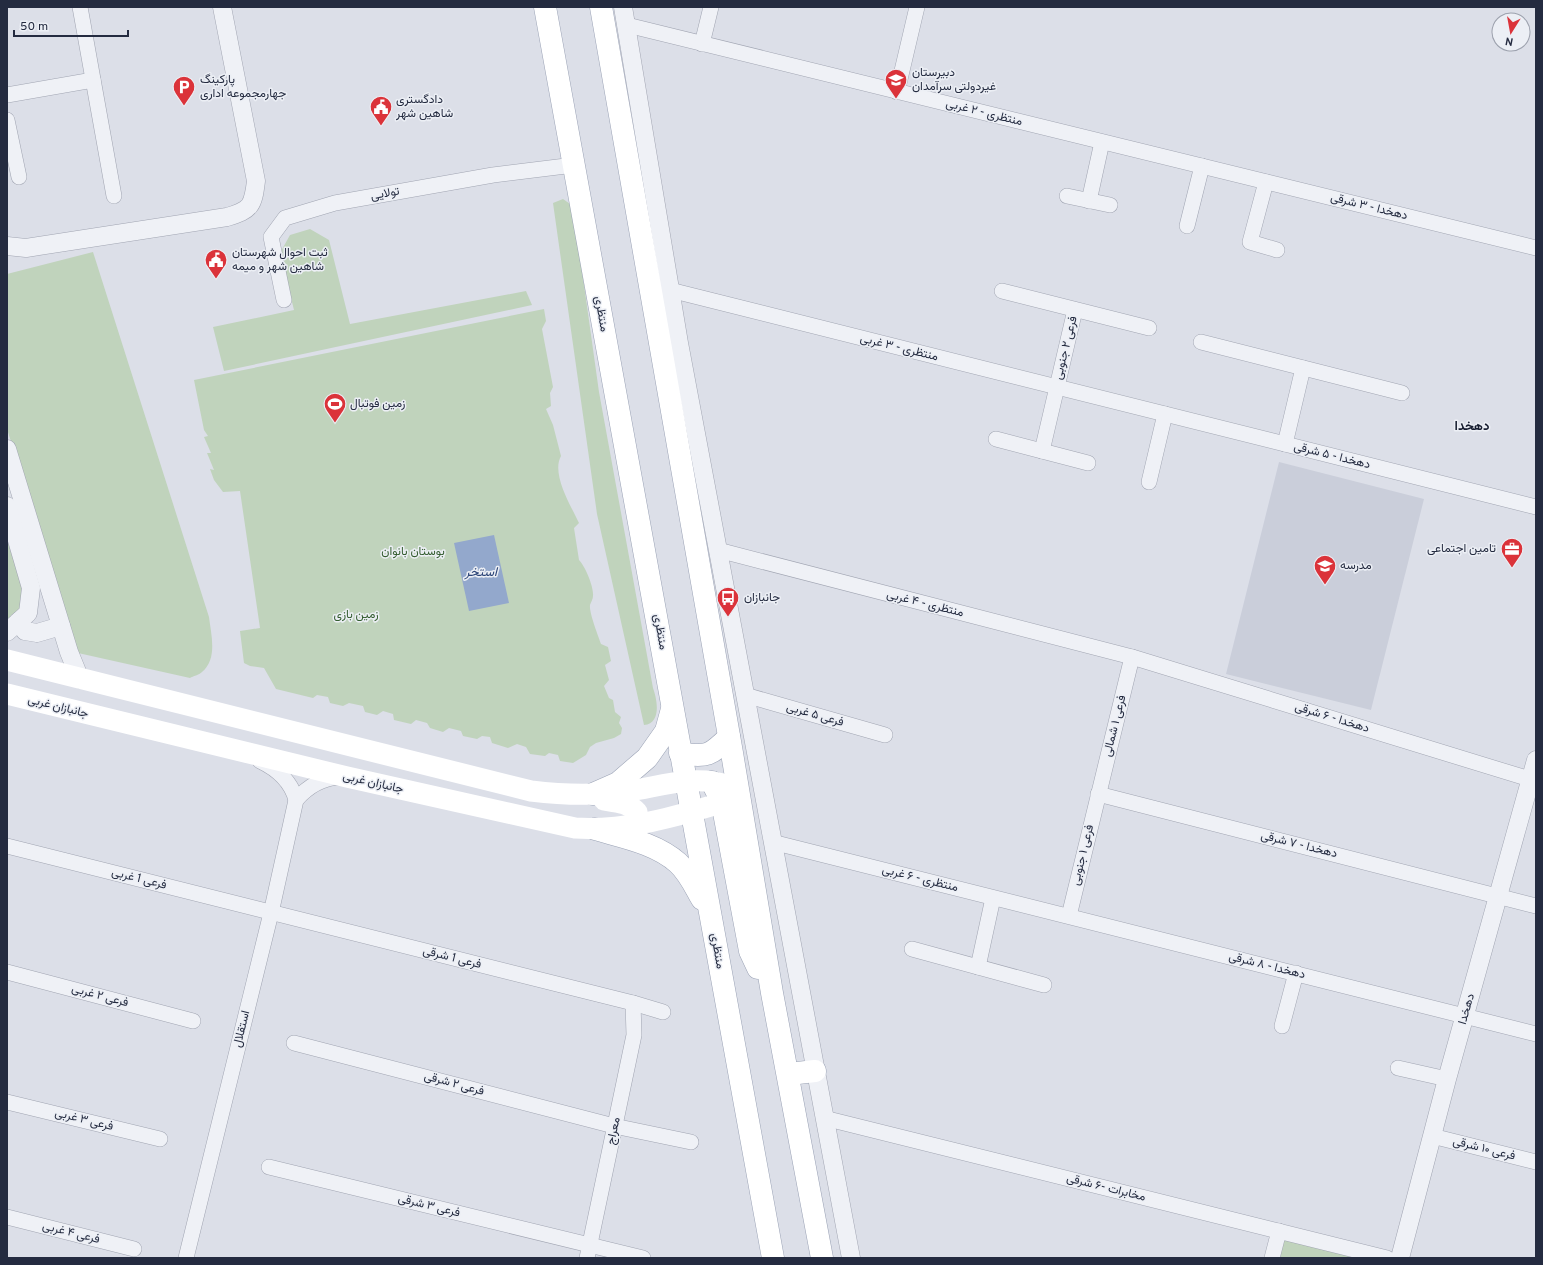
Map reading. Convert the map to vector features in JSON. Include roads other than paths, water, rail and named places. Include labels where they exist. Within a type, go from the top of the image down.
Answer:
[{"type":"main road","name":"منتظری","points":[[545,7],[673,706],[690,812],[773,1258]]},
{"type":"main road","points":[[601,7],[729,737],[736,876],[750,951],[772,993]]},
{"type":"main road","points":[[7,660],[531,791],[584,795],[625,803],[632,806],[637,812],[638,819],[632,826]]},
{"type":"main road","name":"جانبازان غربی","points":[[7,694],[347,777],[575,828],[594,829],[632,826],[690,812],[732,794]]},
{"type":"main road","points":[[584,795],[618,783],[647,758],[666,732],[673,706]]},
{"type":"main road","points":[[680,753],[695,756],[714,752],[729,737]]},
{"type":"main road","points":[[584,795],[629,791],[686,781],[712,782],[732,794],[789,1074],[822,1258]]},
{"type":"main road","points":[[594,829],[630,839],[659,851],[678,863],[691,878],[710,915]]},
{"type":"main road","points":[[704,882],[712,873],[721,871],[736,876]]},
{"type":"main road","points":[[789,1074],[815,1071]]},
{"type":"street","points":[[80,7],[114,196]]},
{"type":"street","points":[[7,246],[26,248],[227,217],[244,212],[254,201],[256,181],[222,7]]},
{"type":"street","points":[[623,7],[670,290],[851,1258]]},
{"type":"street","points":[[702,44],[711,7]]},
{"type":"street","points":[[897,92],[916,7]]},
{"type":"street","name":"منتظری - ۲ غربی","points":[[627,25],[1202,166]]},
{"type":"street","points":[[7,95],[93,80]]},
{"type":"street","points":[[7,120],[19,177]]},
{"type":"street","points":[[1089,201],[1102,142]]},
{"type":"street","name":"تولایی","points":[[284,300],[271,237],[285,218],[335,203],[493,175],[574,165]]},
{"type":"street","points":[[1187,226],[1202,166]]},
{"type":"street","name":"دهخدا - ۳ شرقی","points":[[1202,166],[1536,248]]},
{"type":"street","points":[[1266,182],[1250,242],[1277,250]]},
{"type":"street","points":[[1067,196],[1110,206]]},
{"type":"street","points":[[7,259],[26,248]]},
{"type":"street","name":"منتظری - ۳ غربی","points":[[670,290],[1128,405]]},
{"type":"street","points":[[1002,291],[1149,328]]},
{"type":"street","name":"فرعی ۲ جنوبی","points":[[1042,451],[1075,310]]},
{"type":"street","points":[[1201,342],[1402,393]]},
{"type":"street","points":[[1285,444],[1303,368]]},
{"type":"street","name":"دهخدا - ۵ شرقی","points":[[1128,405],[1536,507]]},
{"type":"street","points":[[1150,482],[1165,414]]},
{"type":"street","points":[[996,439],[1088,463]]},
{"type":"street","points":[[7,449],[69,652],[80,679]]},
{"type":"street","points":[[7,506],[31,588],[28,613],[13,627],[37,633],[61,626]]},
{"type":"street","name":"منتظری - ۴ غربی","points":[[718,550],[1132,657]]},
{"type":"street","name":"دهخدا - ۶ شرقی","points":[[1132,657],[1534,780]]},
{"type":"street","name":"فرعی ۱ شمالی","points":[[1098,794],[1132,657]]},
{"type":"street","name":"فرعی ۵ غربی","points":[[745,695],[885,735]]},
{"type":"street","points":[[243,752],[278,771],[294,790],[296,800]]},
{"type":"street","name":"دهخدا","points":[[1400,1258],[1447,1079],[1534,780],[1536,760]]},
{"type":"street","points":[[296,800],[303,792],[317,782],[328,778],[347,777]]},
{"type":"street","name":"دهخدا - ۷ شرقی","points":[[1098,794],[1536,906]]},
{"type":"street","name":"فرعی ۱ جنوبی","points":[[1069,916],[1098,794]]},
{"type":"street","name":"استقلال","points":[[186,1258],[271,912],[296,800]]},
{"type":"street","name":"منتظری - ۶ غربی","points":[[772,842],[1069,916]]},
{"type":"street","name":"فرعی 1 غربی","points":[[7,846],[271,912]]},
{"type":"street","points":[[978,967],[993,898]]},
{"type":"street","name":"فرعی 1 شرقی","points":[[271,912],[634,1003],[663,1012]]},
{"type":"street","name":"دهخدا - ۸ شرقی","points":[[1069,916],[1536,1034]]},
{"type":"street","points":[[912,949],[1044,985]]},
{"type":"street","name":"فرعی ۲ غربی","points":[[7,972],[193,1021]]},
{"type":"street","points":[[1282,1026],[1296,973]]},
{"type":"street","name":"معراج","points":[[589,1252],[634,1035],[634,1003]]},
{"type":"street","name":"فرعی ۲ شرقی","points":[[294,1043],[614,1126]]},
{"type":"street","points":[[1398,1068],[1447,1079]]},
{"type":"street","name":"فرعی ۳ غربی","points":[[7,1102],[160,1139]]},
{"type":"street","name":"مخابرات -۶ شرقی","points":[[824,1118],[1279,1231],[1366,1255],[1387,1258]]},
{"type":"street","points":[[614,1126],[691,1142]]},
{"type":"street","name":"فرعی ۱۰ شرقی","points":[[1432,1136],[1536,1162]]},
{"type":"street","name":"فرعی ۳ شرقی","points":[[269,1168],[589,1252]]},
{"type":"street","name":"فرعی ۴ غربی","points":[[7,1217],[134,1249]]},
{"type":"street","points":[[1272,1258],[1279,1231]]},
{"type":"street","points":[[589,1252],[643,1258]]},
{"type":"water","name":"استخر","points":[[494,535],[509,603],[469,611],[454,543]]},
{"type":"place","name":"دبیرستان غیردولتی سرآمدان","points":[[896,100]]},
{"type":"place","name":"پارکینگ جهارمجموعه اداری","points":[[184,106]]},
{"type":"place","name":"دادگستری شاهین شهر","points":[[381,126]]},
{"type":"place","name":"ثبت احوال شهرستان شاهین شهر و میمه","points":[[216,280]]},
{"type":"place","name":"زمین فوتبال","points":[[335,424]]},
{"type":"place","name":"تامین اجتماعی","points":[[1512,568]]},
{"type":"place","name":"مدرسه","points":[[1325,586]]},
{"type":"place","name":"جانبازان","points":[[728,618]]},
{"type":"district","name":"دهخدا","points":[[1472,427]]},
{"type":"park label","name":"بوستان بانوان","points":[[413,552]]},
{"type":"park label","name":"زمین بازی","points":[[356,615]]}]
